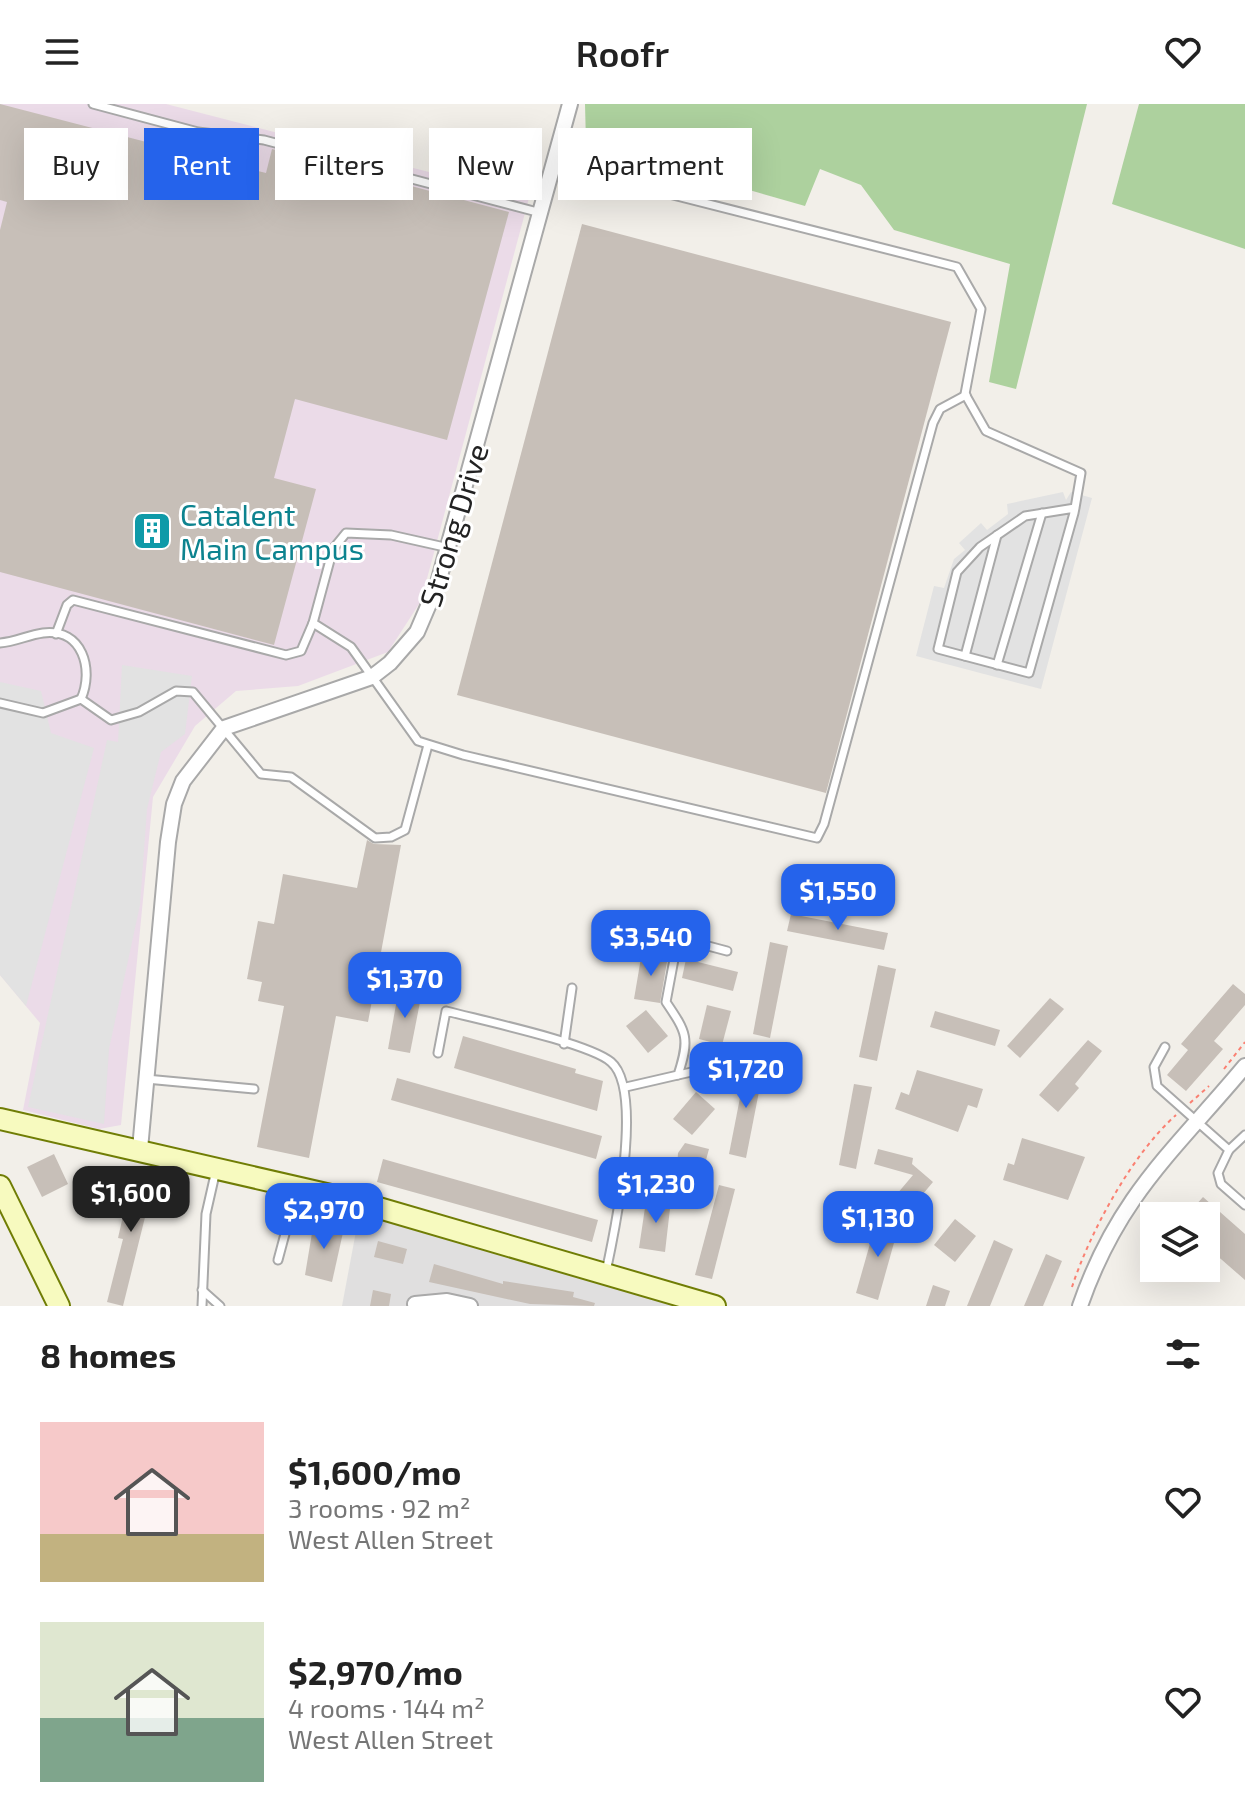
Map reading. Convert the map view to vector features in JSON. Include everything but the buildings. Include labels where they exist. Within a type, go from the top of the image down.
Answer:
[{"type":"street","name":"Strong Drive","points":[[224,728],[372,677],[390,663],[417,632],[449,548],[570,104]]},
{"type":"street","points":[[140,1149],[174,804],[190,770],[224,728]]},
{"type":"street","points":[[1080,1306],[1117,1220],[1158,1163],[1245,1066]]},
{"type":"street","points":[[0,1119],[298,1187],[605,1274],[679,1302],[715,1306]]},
{"type":"street","points":[[0,1186],[59,1306]]},
{"type":"street","points":[[415,1304],[447,1301],[470,1306]]},
{"type":"lane","points":[[93,104],[198,132],[264,140],[541,213]]},
{"type":"lane","points":[[555,165],[957,267],[981,309],[966,395],[986,431],[1081,473],[1075,508],[1029,673],[938,649],[957,572],[980,547],[1025,516],[1075,508]]},
{"type":"lane","points":[[313,623],[351,647],[418,741],[817,838],[824,824],[933,423],[940,409],[966,395]]},
{"type":"lane","points":[[997,665],[1042,513]]},
{"type":"lane","points":[[56,634],[67,605],[73,600],[286,655],[301,651],[313,623],[333,549],[346,533],[391,535],[449,548]]},
{"type":"lane","points":[[965,656],[997,535]]},
{"type":"lane","points":[[0,643],[42,633],[56,634],[76,644],[86,659],[86,688],[81,699],[43,713],[0,703]]},
{"type":"lane","points":[[81,699],[111,720],[139,712],[176,691],[193,692],[261,774],[291,777],[375,838],[391,837],[405,830],[428,745]]},
{"type":"lane","points":[[646,930],[727,951]]},
{"type":"lane","points":[[678,938],[666,1002],[686,1033],[687,1050],[678,1075]]},
{"type":"lane","points":[[564,1044],[572,988]]},
{"type":"lane","points":[[438,1053],[446,1011],[605,1058],[619,1071],[626,1087],[625,1147],[615,1232],[605,1274]]},
{"type":"lane","points":[[1165,1047],[1154,1067],[1157,1086],[1195,1123],[1229,1150]]},
{"type":"lane","points":[[626,1087],[714,1067]]},
{"type":"lane","points":[[146,1079],[254,1089]]},
{"type":"lane","points":[[1245,1135],[1229,1150],[1218,1173],[1221,1184],[1245,1205]]},
{"type":"lane","points":[[202,1306],[206,1214],[217,1168]]},
{"type":"lane","points":[[278,1260],[298,1187]]},
{"type":"lane","points":[[202,1290],[220,1306]]},
{"type":"shaded area","points":[[0,104],[166,104],[259,128],[144,128],[144,200],[259,200],[259,128],[275,132],[275,200],[413,200],[413,168],[429,172],[429,200],[528,200],[421,601],[388,652],[298,686],[236,691],[195,726],[153,797],[121,1125],[99,1129],[23,1110],[40,1023],[0,975]]},
{"type":"shaded area","points":[[1063,492],[1066,500],[1071,492],[1092,498],[1041,689],[916,656],[934,586],[944,588],[954,559],[965,550],[959,543],[981,523],[987,530],[1008,514],[1007,504]]},
{"type":"shaded area","points":[[122,665],[192,676],[185,734],[161,752],[147,809],[140,905],[109,1049],[104,1124],[28,1107],[107,740],[118,742]]},
{"type":"shaded area","points":[[0,682],[41,691],[51,733],[94,748],[26,1006],[0,975]]},
{"type":"shaded area","points":[[360,1210],[693,1306],[342,1306]]},
{"type":"green space","points":[[585,104],[1087,104],[1016,389],[989,382],[1010,264],[894,230],[861,185],[820,169],[805,206],[752,191],[752,128],[586,128]]},
{"type":"green space","points":[[1139,104],[1245,104],[1245,249],[1112,204]]},
{"type":"place","name":"Catalent Main Campus","points":[[152,531]]}]
